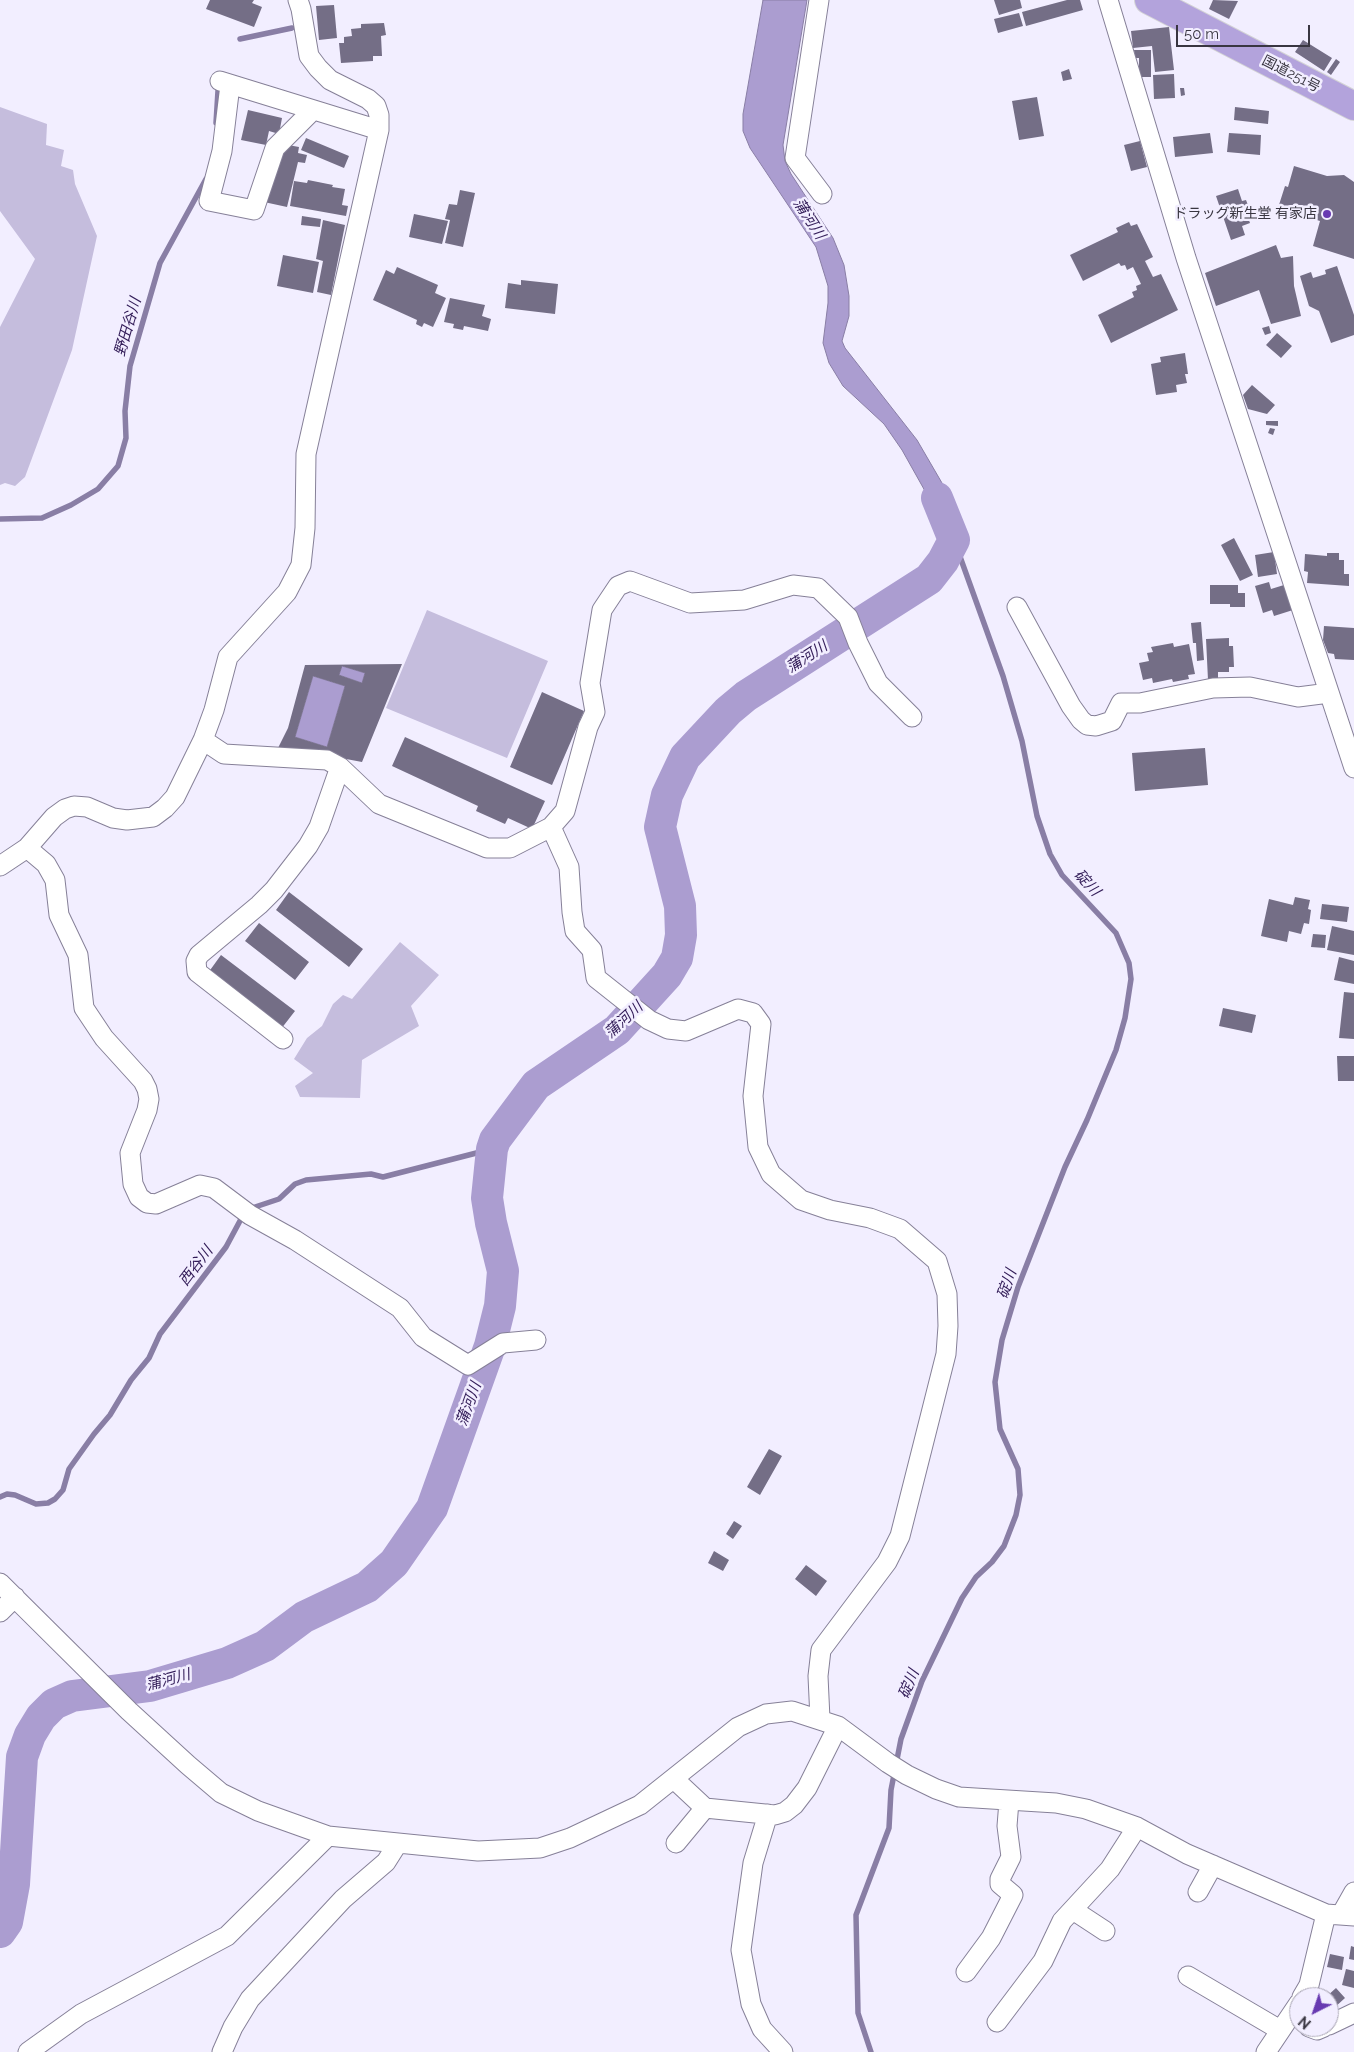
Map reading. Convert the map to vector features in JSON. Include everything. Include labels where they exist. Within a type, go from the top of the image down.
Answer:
[{"type":"highway","name":"国道251号","points":[[1149,0],[1354,106]]},
{"type":"street","points":[[0,866],[27,848],[54,817],[65,809],[74,806],[87,807],[113,818],[127,820],[153,817],[165,808],[175,797],[203,740],[214,710],[228,657],[287,592],[301,565],[306,454],[379,130],[380,115],[376,106],[368,100],[330,80],[309,56],[302,9],[298,0]]},
{"type":"street","points":[[819,0],[795,158],[822,194]]},
{"type":"street","points":[[1108,0],[1186,258],[1354,768]]},
{"type":"street","points":[[313,110],[275,148],[254,210],[209,201],[222,151],[225,83],[379,130]]},
{"type":"street","points":[[203,740],[224,754],[327,760],[340,766],[379,804],[487,848],[510,848],[552,827],[565,812],[588,727],[595,712],[590,683],[602,610],[618,586],[630,581],[690,603],[744,600],[793,585],[818,588],[848,617],[858,643],[878,683],[912,717]]},
{"type":"street","points":[[1017,607],[1071,706],[1087,725],[1096,726],[1112,721],[1121,703],[1149,701],[1213,688],[1250,688],[1298,696],[1329,693]]},
{"type":"street","points":[[283,1039],[197,972],[196,961],[199,956],[274,890],[308,846],[319,827],[340,766]]},
{"type":"street","points":[[552,827],[569,867],[575,931],[592,950],[596,978],[648,1020],[668,1029],[686,1031],[738,1009],[753,1013],[761,1024],[753,1096],[758,1147],[771,1174],[801,1200],[830,1210],[870,1218],[900,1229],[937,1260],[947,1294],[948,1326],[946,1354],[900,1536],[887,1562],[821,1650],[818,1676],[820,1719]]},
{"type":"street","points":[[27,848],[46,864],[55,880],[59,915],[78,955],[84,1008],[104,1038],[143,1081],[147,1089],[149,1099],[147,1110],[130,1153],[133,1184],[140,1197],[147,1203],[156,1204],[200,1185],[214,1188],[248,1213],[295,1240],[400,1308],[422,1337],[468,1365],[503,1343],[536,1340]]},
{"type":"street","points":[[0,1583],[129,1711],[221,1793],[258,1811],[328,1836],[478,1850],[540,1848],[570,1838],[640,1805],[738,1727],[766,1714],[792,1711],[838,1726],[907,1775],[959,1797],[1056,1803],[1086,1809],[1137,1827],[1212,1865],[1340,1915]]},
{"type":"street","points":[[0,1612],[15,1597]]},
{"type":"street","points":[[674,1779],[705,1808],[775,1815],[785,1812],[794,1805],[807,1788],[838,1726]]},
{"type":"street","points":[[966,1972],[991,1938],[1013,1894],[1000,1884],[1000,1879],[1011,1857],[1007,1826],[1010,1801]]},
{"type":"street","points":[[676,1843],[705,1808]]},
{"type":"street","points":[[768,1814],[753,1864],[741,1950],[751,2004],[762,2029],[782,2052]]},
{"type":"street","points":[[997,2022],[1043,1961],[1062,1922],[1110,1869],[1137,1827]]},
{"type":"street","points":[[28,2052],[81,2014],[226,1936],[328,1836]]},
{"type":"street","points":[[222,2052],[250,1999],[343,1898],[386,1862],[398,1843]]},
{"type":"street","points":[[1198,1892],[1212,1865]]},
{"type":"street","points":[[1308,1987],[1340,1915],[1354,1892]]},
{"type":"street","points":[[1073,1910],[1105,1931]]},
{"type":"street","points":[[1188,1976],[1289,2015]]},
{"type":"street","points":[[1339,2020],[1354,2013]]},
{"type":"street","points":[[1266,2052],[1289,2022]]},
{"type":"shaded area","points":[[0,107],[47,124],[46,145],[64,150],[61,166],[73,170],[75,184],[97,236],[72,350],[25,477],[15,486],[5,483],[0,485],[0,327],[35,259],[0,211]]},
{"type":"shaded area","points":[[427,610],[548,661],[507,758],[386,708]]},
{"type":"shaded area","points":[[400,942],[439,975],[411,1006],[419,1026],[362,1060],[360,1098],[300,1097],[295,1086],[313,1073],[294,1059],[307,1038],[322,1026],[333,1004],[343,995],[352,999]]},
{"type":"water","points":[[763,0],[807,0],[783,145],[785,161],[791,174],[833,238],[844,265],[849,296],[849,316],[842,341],[845,348],[917,440],[942,483],[956,523],[954,540],[939,525],[925,491],[902,450],[884,424],[843,386],[829,363],[823,343],[828,286],[816,247],[750,148],[743,131],[743,114]]},
{"type":"water","points":[[342,666],[365,673],[362,683],[339,675]]},
{"type":"water","points":[[313,676],[345,686],[327,747],[295,737]]},
{"type":"building","points":[[210,0],[254,0],[252,3],[262,7],[254,27],[206,9]]},
{"type":"building","points":[[994,0],[1020,0],[1022,8],[999,15]]},
{"type":"building","points":[[1067,0],[1080,0],[1083,10],[1026,26],[1022,12]]},
{"type":"building","points":[[1213,0],[1238,1],[1229,19],[1209,9]]},
{"type":"building","points":[[334,5],[337,38],[319,40],[316,6]]},
{"type":"building","points":[[1019,13],[1023,26],[998,33],[994,19]]},
{"type":"building","points":[[384,23],[386,35],[381,36],[382,56],[373,56],[373,61],[341,63],[339,43],[344,43],[344,37],[352,36],[351,29],[361,28],[361,24]]},
{"type":"building","points":[[1169,27],[1174,70],[1155,72],[1152,46],[1133,48],[1131,31]]},
{"type":"building","points":[[1303,40],[1332,58],[1324,71],[1295,52]]},
{"type":"building","points":[[1134,50],[1151,50],[1151,77],[1139,77],[1139,58],[1135,58]]},
{"type":"building","points":[[1336,59],[1340,62],[1331,75],[1327,72]]},
{"type":"building","points":[[1069,69],[1072,79],[1063,81],[1061,72]]},
{"type":"building","points":[[1174,74],[1175,98],[1154,99],[1153,75]]},
{"type":"building","points":[[1180,88],[1184,88],[1185,95],[1181,96]]},
{"type":"building","points":[[1037,97],[1044,136],[1019,140],[1012,101]]},
{"type":"building","points":[[1235,107],[1269,111],[1268,124],[1234,120]]},
{"type":"building","points":[[248,110],[282,118],[279,134],[269,131],[266,145],[241,140]]},
{"type":"building","points":[[1210,133],[1213,153],[1175,157],[1173,137]]},
{"type":"building","points":[[1229,133],[1261,135],[1260,155],[1227,152]]},
{"type":"building","points":[[306,138],[349,156],[344,168],[301,150]]},
{"type":"building","points":[[1140,141],[1147,167],[1131,171],[1124,145]]},
{"type":"building","points":[[288,145],[299,147],[298,153],[307,155],[305,163],[298,162],[287,207],[264,202],[274,159]]},
{"type":"building","name":"ドラッグ新生堂 有家店","points":[[1294,166],[1327,176],[1344,175],[1354,182],[1354,259],[1313,246],[1320,221],[1278,208],[1285,186],[1288,187]]},
{"type":"building","points":[[308,180],[345,189],[342,205],[348,206],[346,216],[290,206],[294,181],[307,183]]},
{"type":"building","points":[[1238,189],[1242,201],[1246,200],[1251,213],[1247,215],[1250,223],[1242,226],[1245,235],[1231,240],[1216,196]]},
{"type":"building","points":[[460,190],[475,193],[463,247],[445,243],[450,220],[445,219],[449,204],[457,205]]},
{"type":"building","points":[[414,214],[448,221],[442,244],[409,237]]},
{"type":"building","points":[[302,216],[321,219],[320,227],[301,225]]},
{"type":"building","points":[[323,220],[345,225],[331,295],[317,292],[323,261],[316,259]]},
{"type":"building","points":[[1129,222],[1131,226],[1137,224],[1153,257],[1145,261],[1153,277],[1161,274],[1178,310],[1111,343],[1098,315],[1134,297],[1132,292],[1137,290],[1136,286],[1141,284],[1133,267],[1127,270],[1125,265],[1121,266],[1119,263],[1083,281],[1070,255],[1118,232],[1116,228]]},
{"type":"building","points":[[1276,245],[1281,258],[1293,256],[1294,286],[1301,316],[1271,324],[1259,290],[1216,306],[1205,273]]},
{"type":"building","points":[[283,255],[319,262],[313,293],[277,286]]},
{"type":"building","points":[[1337,266],[1354,315],[1354,335],[1331,343],[1319,311],[1309,306],[1300,276],[1311,272],[1313,278],[1326,274],[1325,270]]},
{"type":"building","points":[[397,267],[438,285],[435,293],[446,298],[433,327],[424,323],[422,327],[416,324],[417,320],[373,300],[386,270],[394,274]]},
{"type":"building","points":[[521,280],[558,284],[555,314],[505,308],[508,283],[521,285]]},
{"type":"building","points":[[450,298],[485,305],[482,316],[491,319],[488,331],[464,326],[463,330],[453,328],[454,324],[444,322]]},
{"type":"building","points":[[1269,326],[1271,333],[1265,335],[1262,328]]},
{"type":"building","points":[[1277,333],[1292,346],[1281,358],[1266,345]]},
{"type":"building","points":[[1185,353],[1188,374],[1185,374],[1187,383],[1176,385],[1177,392],[1156,395],[1151,364],[1161,362],[1160,357]]},
{"type":"building","points":[[1252,385],[1275,405],[1267,414],[1248,409],[1243,395]]},
{"type":"building","points":[[1266,421],[1278,421],[1278,426],[1266,425]]},
{"type":"building","points":[[1270,428],[1275,429],[1273,435],[1268,433]]},
{"type":"building","points":[[1234,538],[1253,575],[1240,581],[1221,545]]},
{"type":"building","points":[[1274,552],[1277,574],[1258,577],[1255,555]]},
{"type":"building","points":[[1327,553],[1339,553],[1339,560],[1344,560],[1344,574],[1349,574],[1349,586],[1307,583],[1308,572],[1304,571],[1305,554],[1327,556]]},
{"type":"building","points":[[1269,582],[1271,589],[1284,585],[1293,610],[1274,616],[1272,610],[1263,613],[1255,586]]},
{"type":"building","points":[[1210,585],[1238,585],[1238,593],[1245,593],[1245,607],[1230,607],[1230,604],[1210,604]]},
{"type":"building","points":[[1201,622],[1204,660],[1197,661],[1196,643],[1193,643],[1191,623]]},
{"type":"building","points":[[1324,626],[1354,628],[1354,660],[1335,659],[1334,654],[1328,653],[1323,640]]},
{"type":"building","points":[[1229,638],[1229,646],[1233,646],[1234,667],[1229,667],[1229,672],[1218,672],[1218,680],[1208,680],[1206,639]]},
{"type":"building","points":[[1173,643],[1174,647],[1189,644],[1195,674],[1188,675],[1189,679],[1173,682],[1172,679],[1153,683],[1152,678],[1143,680],[1139,663],[1149,661],[1147,653],[1153,652],[1151,647]]},
{"type":"building","points":[[402,664],[362,762],[304,751],[276,752],[288,728],[305,665]],"holes":[[[342,666],[365,673],[362,683],[339,675]],[[313,676],[345,686],[327,747],[295,737]]]},
{"type":"building","points":[[542,692],[584,711],[552,785],[510,767]]},
{"type":"building","points":[[405,737],[545,801],[532,829],[508,818],[505,824],[476,811],[478,806],[392,766]]},
{"type":"building","points":[[1205,748],[1208,785],[1135,791],[1132,753]]},
{"type":"building","points":[[289,892],[363,949],[349,967],[276,910]]},
{"type":"building","points":[[1295,897],[1310,900],[1308,909],[1311,910],[1309,924],[1304,923],[1301,934],[1289,931],[1287,942],[1261,936],[1269,899],[1293,905]]},
{"type":"building","points":[[1322,904],[1349,907],[1347,922],[1320,919]]},
{"type":"building","points":[[259,923],[309,962],[295,980],[245,941]]},
{"type":"building","points":[[1332,926],[1354,931],[1354,955],[1327,950]]},
{"type":"building","points":[[1313,934],[1326,935],[1325,948],[1311,947]]},
{"type":"building","points":[[221,955],[295,1011],[281,1029],[208,973]]},
{"type":"building","points":[[1339,957],[1354,961],[1354,984],[1334,980]]},
{"type":"building","points":[[1344,992],[1354,993],[1354,1039],[1339,1038]]},
{"type":"building","points":[[1223,1008],[1256,1015],[1252,1033],[1219,1026]]},
{"type":"building","points":[[1337,1056],[1354,1056],[1354,1081],[1338,1081]]},
{"type":"building","points":[[769,1449],[782,1456],[760,1495],[747,1487]]},
{"type":"building","points":[[734,1521],[742,1526],[733,1539],[726,1534]]},
{"type":"building","points":[[714,1551],[729,1560],[723,1571],[708,1563]]},
{"type":"building","points":[[806,1565],[827,1581],[816,1596],[795,1579]]},
{"type":"building","points":[[1351,1946],[1354,1947],[1354,1960],[1349,1959]]},
{"type":"building","points":[[1330,1954],[1344,1957],[1342,1970],[1327,1967]]},
{"type":"building","points":[[1346,1969],[1354,1971],[1354,1988],[1342,1985]]},
{"type":"building","points":[[1339,1991],[1345,1998],[1339,2003]]},
{"type":"waterway","name":"野田谷川","points":[[240,39],[292,28]]},
{"type":"waterway","name":"野田谷川","points":[[216,123],[218,91],[221,83]]},
{"type":"waterway","name":"野田谷川","points":[[0,519],[42,518],[71,505],[98,489],[118,466],[126,438],[125,411],[130,366],[160,263],[206,179]]},
{"type":"waterway","name":"蒲河川","points":[[0,1932],[7,1922],[14,1884],[22,1757],[30,1735],[41,1717],[54,1704],[72,1696],[150,1686],[227,1663],[265,1646],[304,1617],[367,1587],[394,1563],[432,1508],[490,1346],[500,1306],[503,1271],[487,1198],[492,1149],[495,1140],[536,1085],[617,1030],[667,975],[677,958],[681,935],[680,906],[660,827],[667,795],[685,757],[728,711],[746,696],[929,579],[943,561],[954,540],[937,498]]},
{"type":"waterway","name":"碇川","points":[[871,2052],[858,2013],[856,1915],[889,1828],[891,1790],[901,1739],[922,1681],[962,1598],[976,1577],[992,1562],[1004,1546],[1016,1515],[1020,1495],[1018,1469],[1000,1429],[995,1382],[1002,1340],[1018,1287],[1065,1167],[1116,1050],[1125,1018],[1131,979],[1129,963],[1116,933],[1062,875],[1050,854],[1037,816],[1022,741],[1003,676],[954,540]]},
{"type":"waterway","name":"西谷川","points":[[0,1497],[7,1494],[15,1495],[36,1504],[48,1503],[55,1499],[63,1490],[69,1469],[110,1415],[131,1380],[149,1358],[160,1334],[226,1247],[241,1219],[252,1208],[279,1199],[295,1184],[306,1180],[371,1174],[383,1177],[492,1149]]},
{"type":"place","name":"ドラッグ新生堂 有家店","points":[[1327,214]]}]
